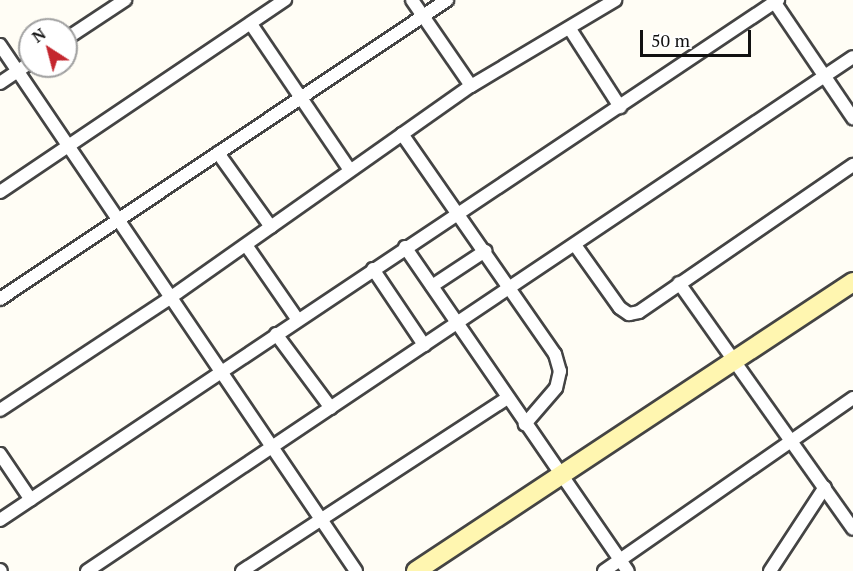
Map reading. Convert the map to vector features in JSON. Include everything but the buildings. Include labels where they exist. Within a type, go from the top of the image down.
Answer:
[{"type":"street","points":[[78,31],[125,0]]},
{"type":"street","points":[[0,192],[285,0]]},
{"type":"street","points":[[412,0],[471,86]]},
{"type":"street","points":[[0,299],[447,0]]},
{"type":"street","points":[[0,410],[170,298],[349,169],[471,86],[570,29],[615,0]]},
{"type":"street","points":[[0,520],[405,247],[620,107],[775,1],[853,118]]},
{"type":"street","points":[[252,24],[349,169]]},
{"type":"street","points":[[570,29],[620,107]]},
{"type":"street","points":[[0,45],[18,71],[0,83]]},
{"type":"street","points":[[87,571],[853,57]]},
{"type":"street","points":[[23,78],[119,218],[271,449],[357,571]]},
{"type":"street","points":[[402,134],[511,287],[545,338],[561,371],[556,388],[525,424]]},
{"type":"street","points":[[218,153],[271,227]]},
{"type":"street","points":[[574,245],[620,308],[629,314],[639,312],[853,165]]},
{"type":"street","points":[[246,245],[298,320]]},
{"type":"street","points":[[405,247],[628,571]]},
{"type":"street","points":[[432,286],[485,251]]},
{"type":"street","points":[[373,269],[424,345]]},
{"type":"street","points":[[416,571],[853,282]]},
{"type":"street","points":[[679,283],[825,487],[853,530]]},
{"type":"street","points":[[276,334],[332,408]]},
{"type":"street","points":[[243,571],[322,522],[507,398]]},
{"type":"street","points":[[604,571],[789,439],[853,398]]},
{"type":"street","points":[[0,454],[31,500]]},
{"type":"street","points":[[771,570],[825,487]]}]
